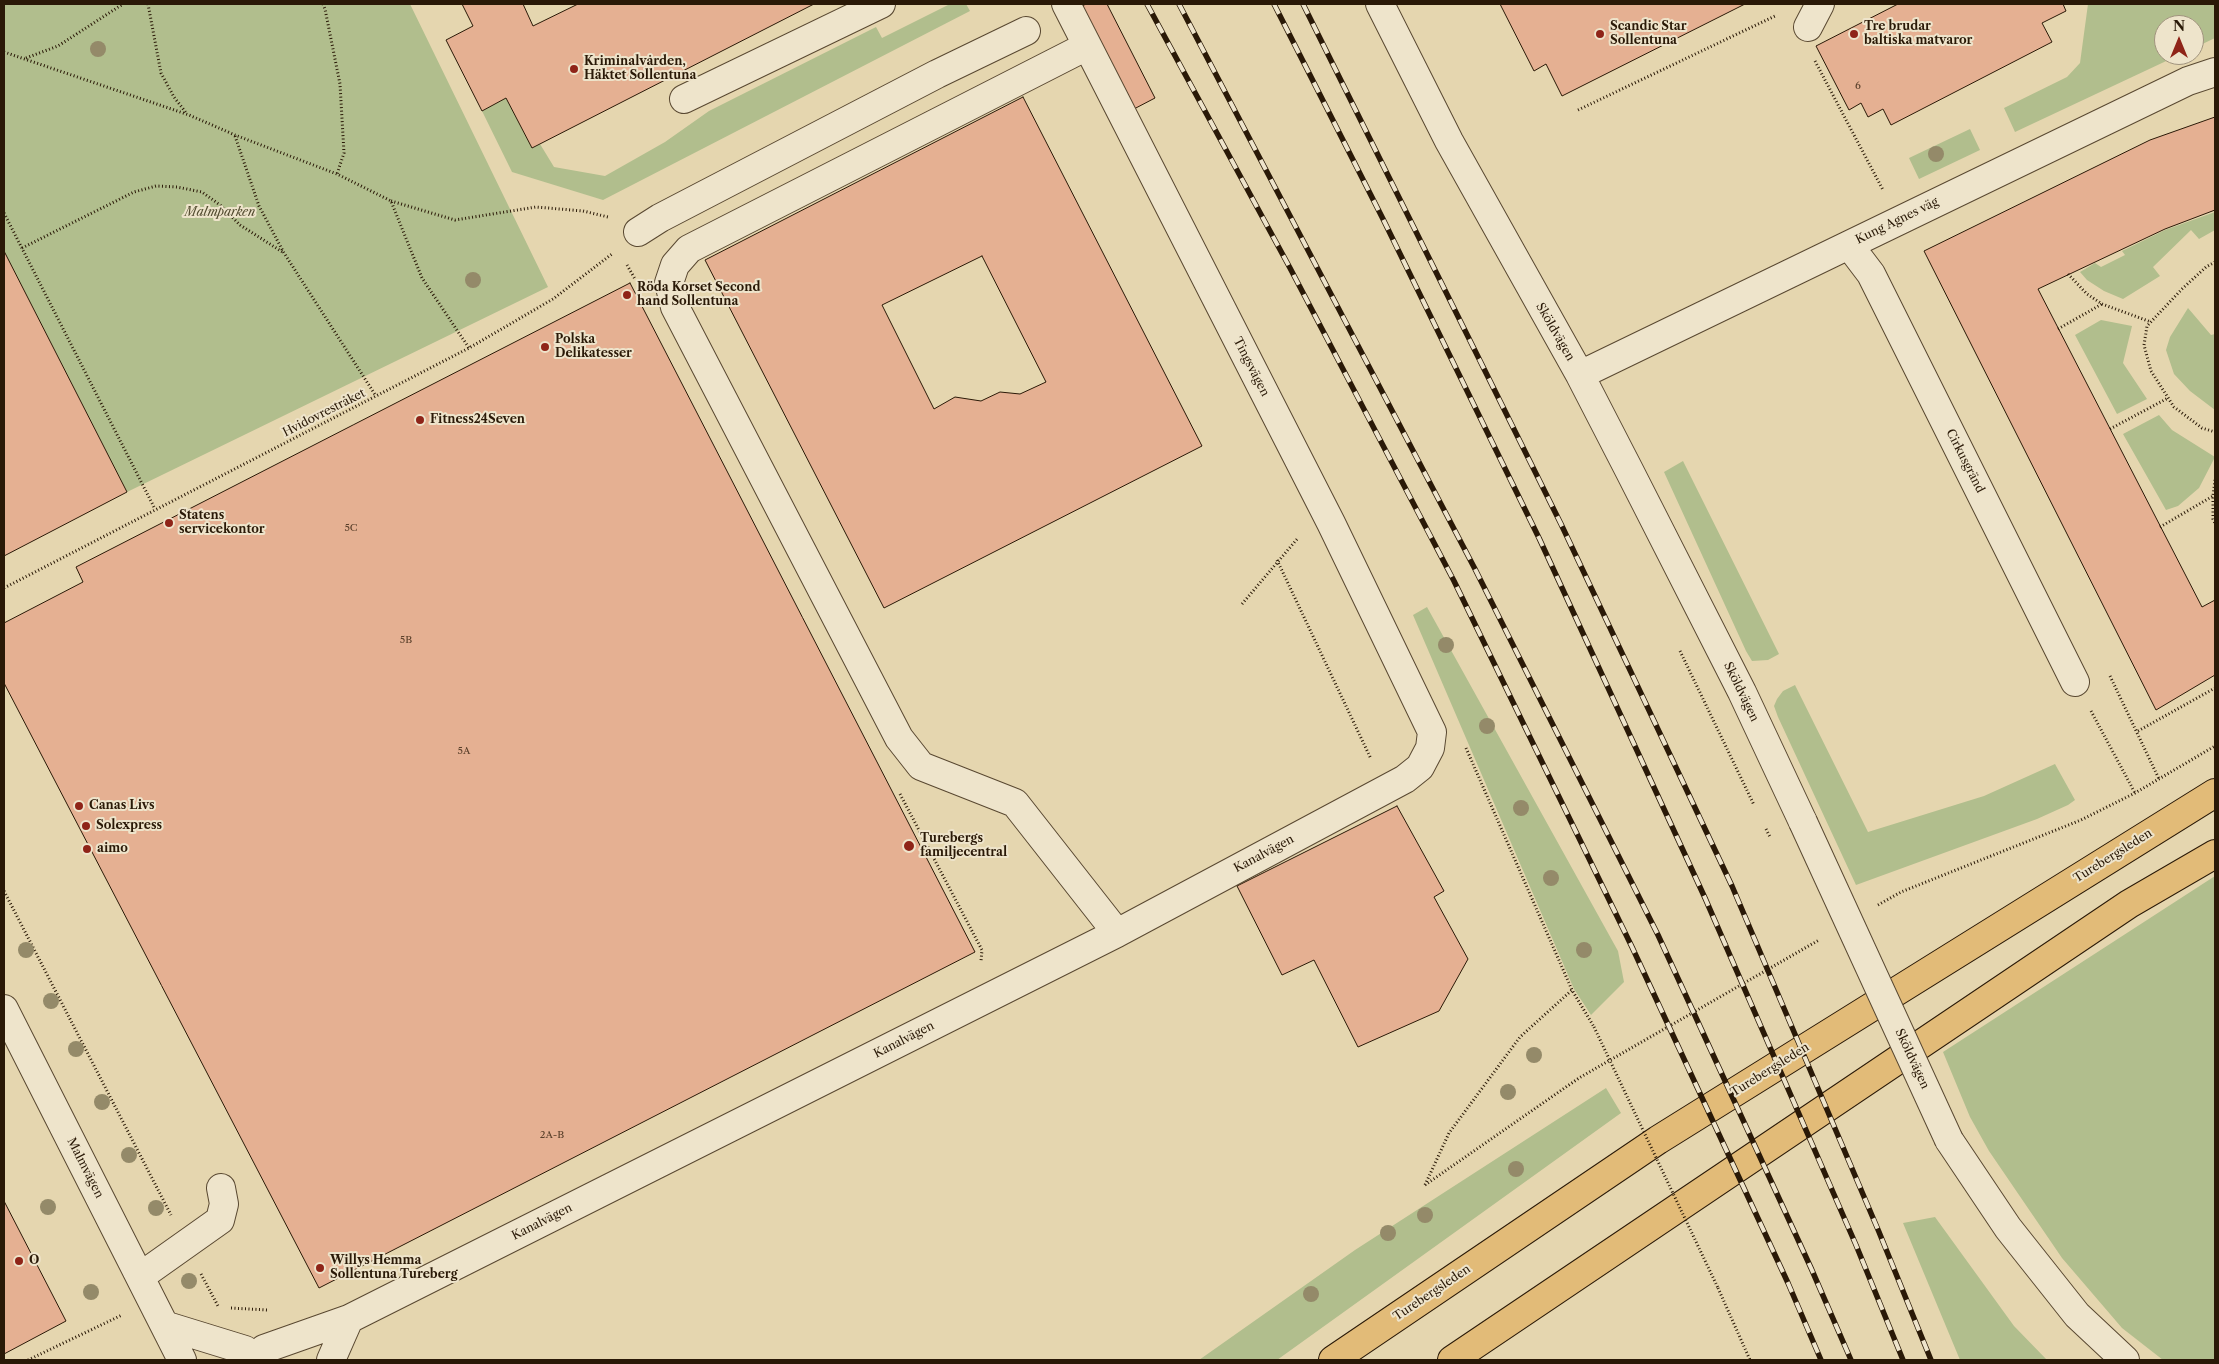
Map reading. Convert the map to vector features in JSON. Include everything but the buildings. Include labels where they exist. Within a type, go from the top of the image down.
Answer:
[{"type":"main road","name":"Turebergsleden","points":[[1333,1360],[1658,1140],[2215,793]]},
{"type":"main road","points":[[1452,1360],[2129,904],[2215,854]]},
{"type":"street","points":[[684,99],[881,4]]},
{"type":"street","name":"Tingsvägen","points":[[1066,4],[1331,523],[1432,732]]},
{"type":"street","name":"Sköldvägen","points":[[1380,4],[1449,141],[1580,375],[1742,692],[1948,1140],[2008,1228],[2077,1315],[2126,1360]]},
{"type":"street","points":[[638,232],[660,218],[928,78],[1026,31]]},
{"type":"street","points":[[1087,46],[690,249],[675,265],[669,284],[675,307],[899,738],[921,766],[1015,803],[1116,933]]},
{"type":"street","name":"Kung Agnes väg","points":[[1580,375],[2188,81],[2215,72]]},
{"type":"street","name":"Cirkusgränd","points":[[1849,245],[1872,274],[2075,682]]},
{"type":"street","name":"Kanalvägen","points":[[245,1353],[349,1320],[1116,933],[1405,779],[1420,766],[1430,748],[1432,732]]},
{"type":"street","name":"Malmvägen","points":[[4,1009],[182,1360]]},
{"type":"street","points":[[140,1276],[187,1245],[220,1220],[224,1204],[221,1188]]},
{"type":"street","points":[[331,1360],[349,1320]]},
{"type":"street","points":[[166,1326],[245,1353],[282,1353],[293,1360]]},
{"type":"path","points":[[26,58],[58,46],[123,4]]},
{"type":"path","points":[[148,4],[161,73],[174,97],[189,115]]},
{"type":"path","points":[[323,4],[340,84],[344,154],[337,174]]},
{"type":"path","points":[[1578,110],[1779,14]]},
{"type":"path","points":[[1814,15],[1805,43],[1886,196]]},
{"type":"path","points":[[4,52],[189,115],[235,135],[337,174],[391,201],[454,220],[536,206],[583,211],[609,218],[638,232]]},
{"type":"path","points":[[235,135],[259,206],[284,253],[376,396]]},
{"type":"path","points":[[22,248],[134,192],[156,186],[177,187],[202,192],[220,205],[240,225],[284,253]]},
{"type":"path","points":[[391,201],[422,278],[469,348]]},
{"type":"path","points":[[4,212],[155,509]]},
{"type":"path","name":"Hvidovrestråket","points":[[4,588],[469,348],[553,299],[638,232]]},
{"type":"path","points":[[2215,262],[2206,267],[2182,289],[2147,326],[2144,345],[2151,371],[2174,407],[2202,428],[2215,432]]},
{"type":"path","points":[[2068,274],[2087,294],[2102,304],[2151,322]]},
{"type":"path","points":[[2058,329],[2102,304]]},
{"type":"path","points":[[2110,429],[2168,398]]},
{"type":"path","points":[[2215,480],[2213,496],[2213,519],[2215,523]]},
{"type":"path","points":[[2160,527],[2213,496]]},
{"type":"path","points":[[1242,604],[1277,560],[1298,538]]},
{"type":"path","points":[[1277,560],[1371,760],[1378,756]]},
{"type":"path","points":[[1679,649],[1757,811]]},
{"type":"path","points":[[2075,682],[2135,793]]},
{"type":"path","points":[[2159,779],[2138,731],[2215,688]]},
{"type":"path","points":[[1876,907],[1901,892],[2081,820],[2135,793],[2215,746]]},
{"type":"path","points":[[897,789],[982,950],[981,961]]},
{"type":"path","points":[[4,891],[187,1245]]},
{"type":"path","points":[[1572,990],[1520,1037],[1449,1133],[1425,1185],[1580,1078],[1825,936]]},
{"type":"path","points":[[1594,1026],[1750,1360]]},
{"type":"path","points":[[218,1306],[272,1311]]},
{"type":"path","points":[[28,1360],[129,1312]]},
{"type":"green space","name":"Malmparken","points":[[4,4],[410,4],[548,287],[127,492],[4,251]]},
{"type":"green space","points":[[950,4],[966,4],[970,11],[603,200],[512,172],[482,111],[506,98],[532,148],[540,144],[554,167],[605,176],[665,142],[709,111],[876,27],[882,38]]},
{"type":"green space","points":[[2088,4],[2215,4],[2215,38],[2204,43],[2204,15],[2154,15],[2154,65],[2158,65],[2015,132],[2004,108],[2067,77],[2080,63]]},
{"type":"green space","points":[[1970,129],[1980,150],[1919,179],[1909,158]]},
{"type":"green space","points":[[2215,212],[2215,230],[2199,239],[2191,230],[2153,267],[2160,276],[2123,299],[2104,291],[2087,280],[2080,272],[2095,263],[2101,267],[2125,255],[2122,251],[2165,230]]},
{"type":"green space","points":[[2188,308],[2211,335],[2215,334],[2215,410],[2190,391],[2174,374],[2166,350],[2170,337]]},
{"type":"green space","points":[[2101,320],[2132,326],[2123,363],[2147,399],[2117,414],[2075,335]]},
{"type":"green space","points":[[2159,415],[2172,430],[2215,457],[2199,488],[2178,506],[2166,510],[2123,434]]},
{"type":"green space","points":[[1683,461],[1779,654],[1768,660],[1752,661],[1746,651],[1664,472]]},
{"type":"green space","points":[[1427,607],[1618,951],[1624,982],[1591,1015],[1574,989],[1413,615]]},
{"type":"green space","points":[[1795,685],[1868,832],[1984,796],[2055,764],[2075,800],[2037,819],[1856,885],[1774,706],[1783,691]]},
{"type":"green space","points":[[2215,876],[2215,1360],[2163,1360],[2122,1328],[2062,1258],[1989,1151],[1970,1117],[1943,1052]]},
{"type":"green space","points":[[1606,1088],[1621,1113],[1277,1360],[1199,1360],[1355,1250]]},
{"type":"green space","points":[[1935,1217],[2014,1326],[2047,1360],[1960,1360],[1903,1223]]},
{"type":"railway","points":[[1147,4],[1290,268],[1454,581],[1632,947],[1788,1283],[1821,1360]]},
{"type":"railway","points":[[1179,4],[1475,569],[1658,935],[1811,1268],[1851,1360]]},
{"type":"railway","points":[[1274,4],[1383,219],[1539,538],[1705,898],[1856,1245],[1903,1360]]},
{"type":"railway","points":[[1303,4],[1561,524],[1732,886],[1879,1232],[1931,1360]]},
{"type":"place","name":"Scandic Star Sollentuna","points":[[1600,34]]},
{"type":"place","name":"Tre brudar baltiska matvaror","points":[[1854,34]]},
{"type":"place","name":"Kriminalvården, Häktet Sollentuna","points":[[574,69]]},
{"type":"place","name":"Röda Korset Second hand Sollentuna","points":[[627,295]]},
{"type":"place","name":"Polska Delikatesser","points":[[545,347]]},
{"type":"place","name":"Fitness24Seven","points":[[420,420]]},
{"type":"place","name":"Statens servicekontor","points":[[169,523]]},
{"type":"place","name":"Canas Livs","points":[[79,806]]},
{"type":"place","name":"Solexpress","points":[[86,826]]},
{"type":"place","name":"Turebergs familjecentral","points":[[909,846]]},
{"type":"place","name":"aimo","points":[[87,849]]},
{"type":"place","name":"O","points":[[19,1261]]},
{"type":"place","name":"Willys Hemma Sollentuna Tureberg","points":[[320,1268]]}]
